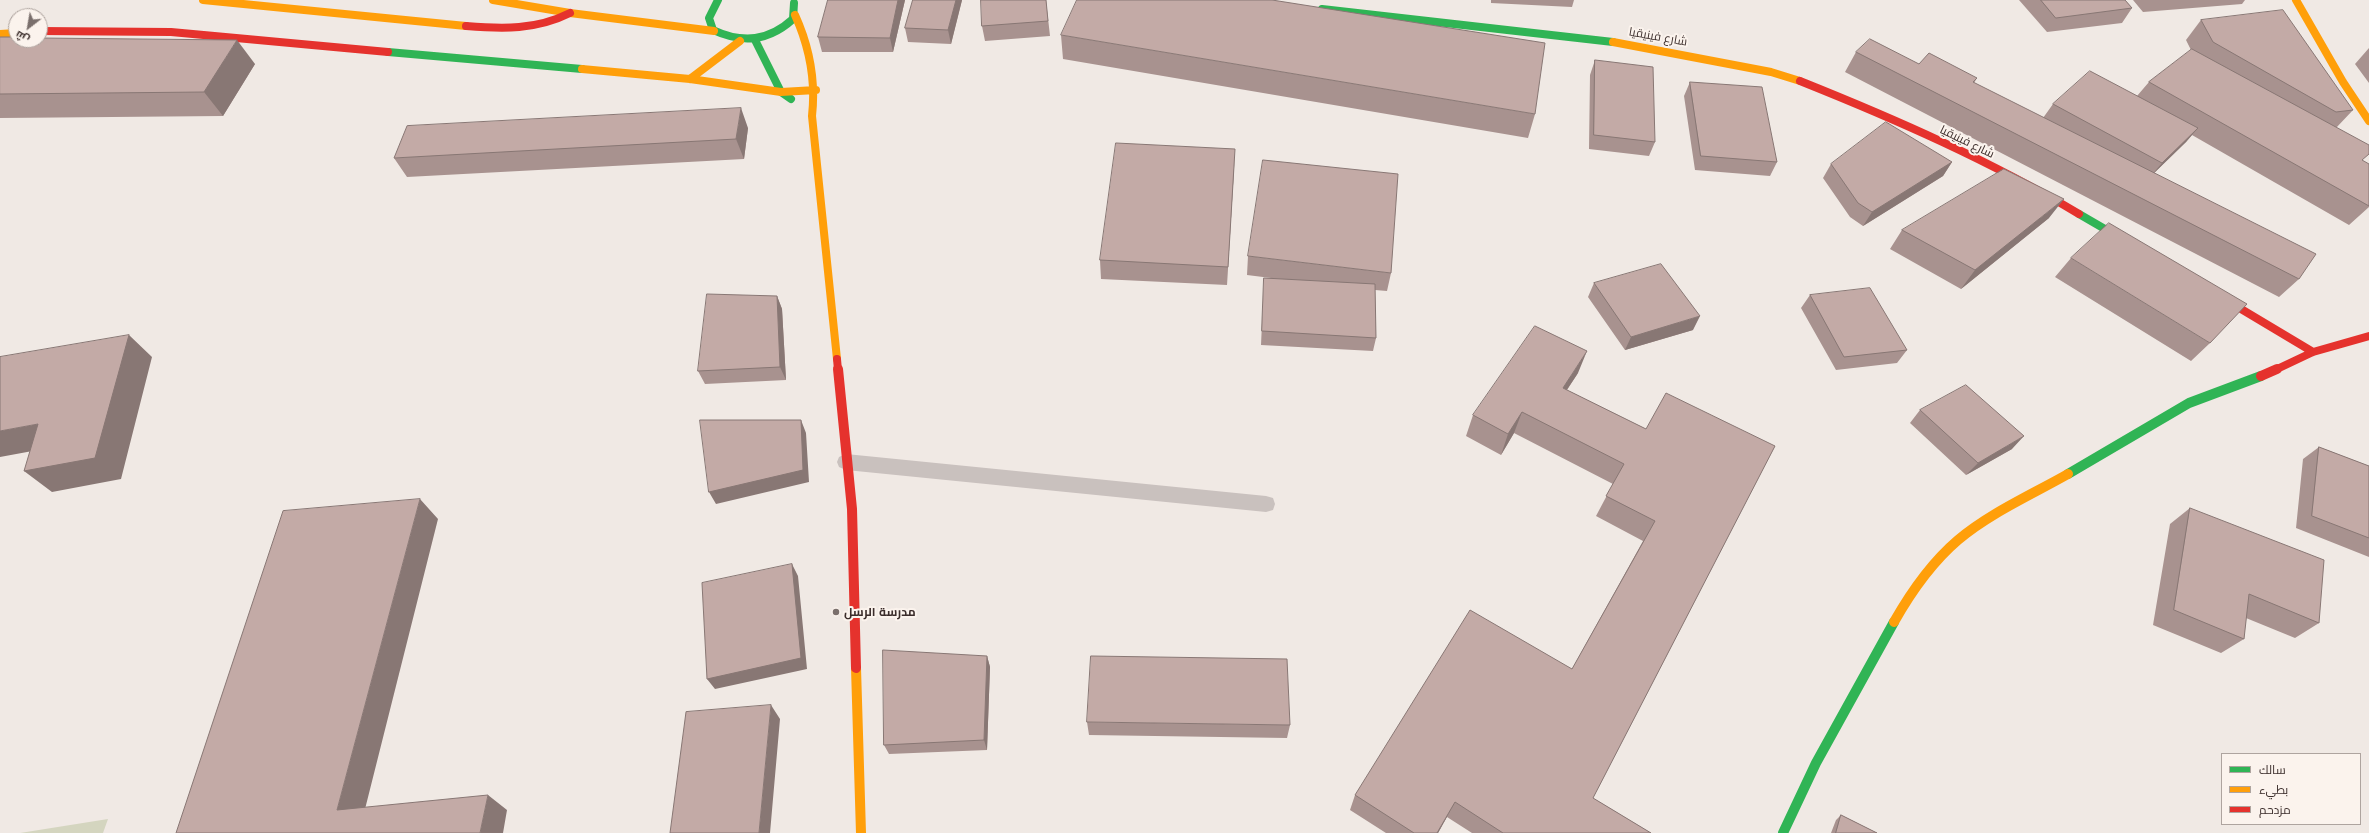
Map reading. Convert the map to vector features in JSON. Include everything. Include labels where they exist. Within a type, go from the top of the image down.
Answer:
[{"type":"main road","points":[[203,0],[511,30],[540,27],[556,22],[570,13]]},
{"type":"main road","points":[[493,0],[570,13],[714,31],[725,38],[740,41],[755,40],[773,35],[787,26],[795,15]]},
{"type":"main road","points":[[714,31],[709,21],[710,10],[718,0]]},
{"type":"main road","points":[[2296,0],[2343,82],[2369,121]]},
{"type":"main road","points":[[796,1],[795,15],[810,47],[816,90],[806,111],[852,509],[861,833]]},
{"type":"main road","name":"شارع فينيقيا","points":[[1308,7],[1627,44],[1771,72],[1819,87],[1879,113],[2041,191],[2134,246]]},
{"type":"main road","points":[[48,31],[170,32],[690,79],[781,92],[816,90]]},
{"type":"main road","points":[[755,40],[781,92],[806,111]]},
{"type":"main road","points":[[690,79],[740,41]]},
{"type":"main road","points":[[2208,289],[2313,352]]},
{"type":"main road","points":[[1783,833],[1816,763],[1898,614],[1918,584],[1940,558],[1970,531],[2189,403],[2274,370],[2313,352],[2369,336]]},
{"type":"lane","points":[[846,462],[1266,504]]},
{"type":"green space","points":[[108,819],[103,833],[20,833]]},
{"type":"building","points":[[828,0],[898,0],[890,38],[818,37]]},
{"type":"building","points":[[913,0],[956,0],[948,30],[905,28]]},
{"type":"building","points":[[981,0],[1046,0],[1048,21],[982,26]]},
{"type":"building","points":[[1077,0],[1272,0],[1545,43],[1535,114],[1061,35]]},
{"type":"building","points":[[2041,0],[2125,0],[2132,8],[2056,18]]},
{"type":"building","points":[[2283,10],[2353,110],[2336,112],[2213,42],[2201,20]]},
{"type":"building","points":[[0,37],[8,37],[8,48],[48,48],[48,38],[237,40],[204,92],[0,94]]},
{"type":"building","points":[[1870,39],[1919,64],[1929,53],[1977,78],[1973,82],[2316,254],[2299,279],[1856,52]]},
{"type":"building","points":[[2192,49],[2369,145],[2369,154],[2362,160],[2369,164],[2369,206],[2149,82]]},
{"type":"building","points":[[1595,60],[1653,67],[1655,142],[1594,135]]},
{"type":"building","points":[[2090,71],[2198,128],[2162,163],[2053,104]]},
{"type":"building","points":[[1690,82],[1762,87],[1777,162],[1701,156]]},
{"type":"building","points":[[741,108],[736,139],[394,158],[407,126]]},
{"type":"building","points":[[1886,122],[1952,162],[1872,212],[1858,203],[1831,164]]},
{"type":"building","points":[[1116,143],[1235,149],[1228,267],[1100,260]]},
{"type":"building","points":[[1263,160],[1398,174],[1391,273],[1248,256]]},
{"type":"building","points":[[2004,169],[2064,199],[1975,270],[1902,230]]},
{"type":"building","points":[[2109,223],[2247,304],[2210,343],[2071,258]]},
{"type":"building","points":[[1661,264],[1700,316],[1631,337],[1594,283]]},
{"type":"building","points":[[1264,278],[1375,284],[1376,338],[1262,331]]},
{"type":"building","points":[[1870,288],[1907,350],[1844,357],[1810,295]]},
{"type":"building","points":[[707,294],[777,296],[780,367],[698,371]]},
{"type":"building","points":[[1535,326],[1587,351],[1563,388],[1646,429],[1666,393],[1775,446],[1593,798],[1651,833],[1503,833],[1455,802],[1437,833],[1414,833],[1355,795],[1470,610],[1572,669],[1655,521],[1606,496],[1624,464],[1522,412],[1508,434],[1473,415]]},
{"type":"building","points":[[129,335],[95,458],[24,471],[38,424],[0,431],[0,357]]},
{"type":"building","points":[[1966,385],[2024,436],[1978,463],[1920,410]]},
{"type":"building","points":[[700,420],[801,420],[803,470],[709,492]]},
{"type":"building","points":[[2319,447],[2369,466],[2369,538],[2312,516]]},
{"type":"building","points":[[420,499],[337,810],[488,795],[480,833],[176,833],[283,511]]},
{"type":"building","points":[[2190,508],[2324,560],[2319,623],[2249,594],[2244,639],[2174,610]]},
{"type":"building","points":[[792,564],[801,658],[707,679],[702,583]]},
{"type":"building","points":[[883,650],[987,656],[984,740],[884,745]]},
{"type":"building","points":[[1091,656],[1287,659],[1290,725],[1087,722]]},
{"type":"building","points":[[771,705],[759,833],[670,833],[686,712]]},
{"type":"building","points":[[1841,815],[1877,833],[1836,833]]},
{"type":"traffic: fast","points":[[718,0],[709,18],[713,30],[724,35],[745,40],[765,37],[784,27],[793,19],[794,3]]},
{"type":"traffic: fast","points":[[1322,9],[1613,42]]},
{"type":"traffic: fast","points":[[755,40],[781,92],[791,99]]},
{"type":"traffic: fast","points":[[388,52],[582,69]]},
{"type":"traffic: fast","points":[[2079,214],[2129,243]]},
{"type":"traffic: fast","points":[[2068,474],[2189,403],[2261,376]]},
{"type":"traffic: fast","points":[[1783,833],[1816,763],[1894,622]]},
{"type":"traffic: slow","points":[[203,0],[466,26]]},
{"type":"traffic: slow","points":[[493,0],[570,13],[714,31]]},
{"type":"traffic: slow","points":[[2296,0],[2343,82],[2369,121]]},
{"type":"traffic: slow","points":[[795,15],[809,52],[813,76],[814,89],[812,116],[837,359]]},
{"type":"traffic: slow","points":[[0,34],[8,34]]},
{"type":"traffic: slow","points":[[690,79],[740,41]]},
{"type":"traffic: slow","points":[[1613,42],[1771,72],[1800,81]]},
{"type":"traffic: slow","points":[[582,69],[690,79],[781,92],[816,90]]},
{"type":"traffic: slow","points":[[1894,622],[1909,597],[1927,572],[1958,540],[1994,515],[2068,474]]},
{"type":"traffic: slow","points":[[856,668],[861,833]]},
{"type":"traffic: jam","points":[[466,26],[494,28],[532,27],[545,24],[570,13]]},
{"type":"traffic: jam","points":[[48,31],[171,32],[388,52]]},
{"type":"traffic: jam","points":[[1800,81],[1879,113],[2041,191],[2079,214]]},
{"type":"traffic: jam","points":[[2216,294],[2313,352]]},
{"type":"traffic: jam","points":[[2261,376],[2313,352],[2369,336]]},
{"type":"traffic: jam","points":[[837,359],[852,509],[856,668]]},
{"type":"place","name":"مدرسة الرسل","points":[[836,612]]}]
